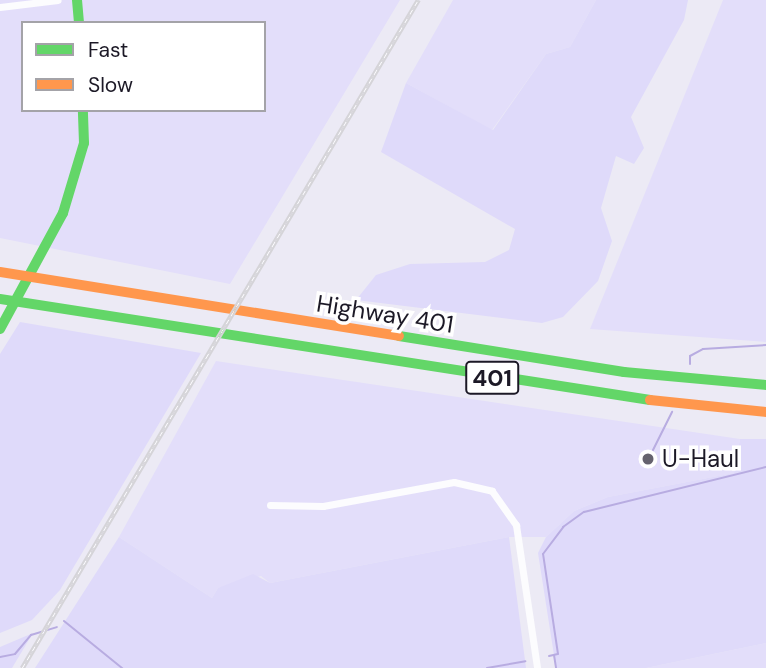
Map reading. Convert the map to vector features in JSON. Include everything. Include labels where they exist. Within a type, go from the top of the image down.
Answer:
[{"type":"main road","points":[[77,0],[79,21]]},
{"type":"main road","points":[[0,329],[63,213],[84,143],[83,112]]},
{"type":"main road","name":"Highway 401","points":[[0,272],[624,372],[766,385]]},
{"type":"main road","name":"Highway 401","points":[[5,300],[589,394],[766,412]]},
{"type":"street","points":[[0,7],[58,0]]},
{"type":"street","points":[[270,505],[323,506],[454,482],[492,491],[516,525],[537,668]]},
{"type":"shaded area","points":[[0,0],[400,0],[230,284],[0,238]]},
{"type":"shaded area","points":[[453,0],[596,0],[570,47],[546,54],[492,130],[406,83]]},
{"type":"shaded area","points":[[596,0],[688,0],[684,20],[631,117],[644,148],[634,164],[616,156],[601,208],[612,241],[598,281],[563,317],[542,323],[356,300],[376,275],[410,264],[485,262],[509,250],[515,229],[381,152],[406,83],[493,130],[546,54],[570,47]]},
{"type":"shaded area","points":[[723,0],[766,0],[766,342],[590,329]]},
{"type":"shaded area","points":[[20,322],[201,353],[60,590],[32,620],[0,633],[0,354]]},
{"type":"shaded area","points":[[216,361],[740,439],[734,473],[608,497],[574,511],[546,537],[509,537],[270,583],[261,576],[218,588],[212,598],[119,537]]},
{"type":"shaded area","points":[[740,439],[766,439],[766,643],[646,668],[556,668],[538,553],[546,537],[574,511],[608,497],[734,473]]},
{"type":"shaded area","points":[[119,537],[212,598],[218,588],[253,574],[270,583],[509,537],[526,668],[35,668]]},
{"type":"shaded area","points":[[33,633],[12,668],[0,668],[0,647]]},
{"type":"shaded area","points":[[766,643],[766,668],[646,668]]},
{"type":"waterway","points":[[690,364],[690,356],[703,349],[766,345]]},
{"type":"waterway","points":[[652,452],[672,412]]},
{"type":"waterway","points":[[549,656],[558,654],[543,554],[563,527],[584,512],[766,467]]},
{"type":"waterway","points":[[64,621],[122,668]]},
{"type":"waterway","points":[[0,657],[15,654],[31,635],[57,627]]},
{"type":"waterway","points":[[554,655],[556,668]]},
{"type":"waterway","points":[[487,668],[525,661]]},
{"type":"railway","points":[[22,668],[418,0]]},
{"type":"traffic: fast","points":[[77,0],[79,21]]},
{"type":"traffic: fast","points":[[0,329],[63,213],[84,143],[83,112]]},
{"type":"traffic: fast","points":[[0,299],[650,400]]},
{"type":"traffic: fast","points":[[399,336],[624,372],[766,385]]},
{"type":"traffic: slow","points":[[0,272],[399,336]]},
{"type":"traffic: slow","points":[[650,400],[766,412]]},
{"type":"place","name":"U-Haul","points":[[648,459]]}]
